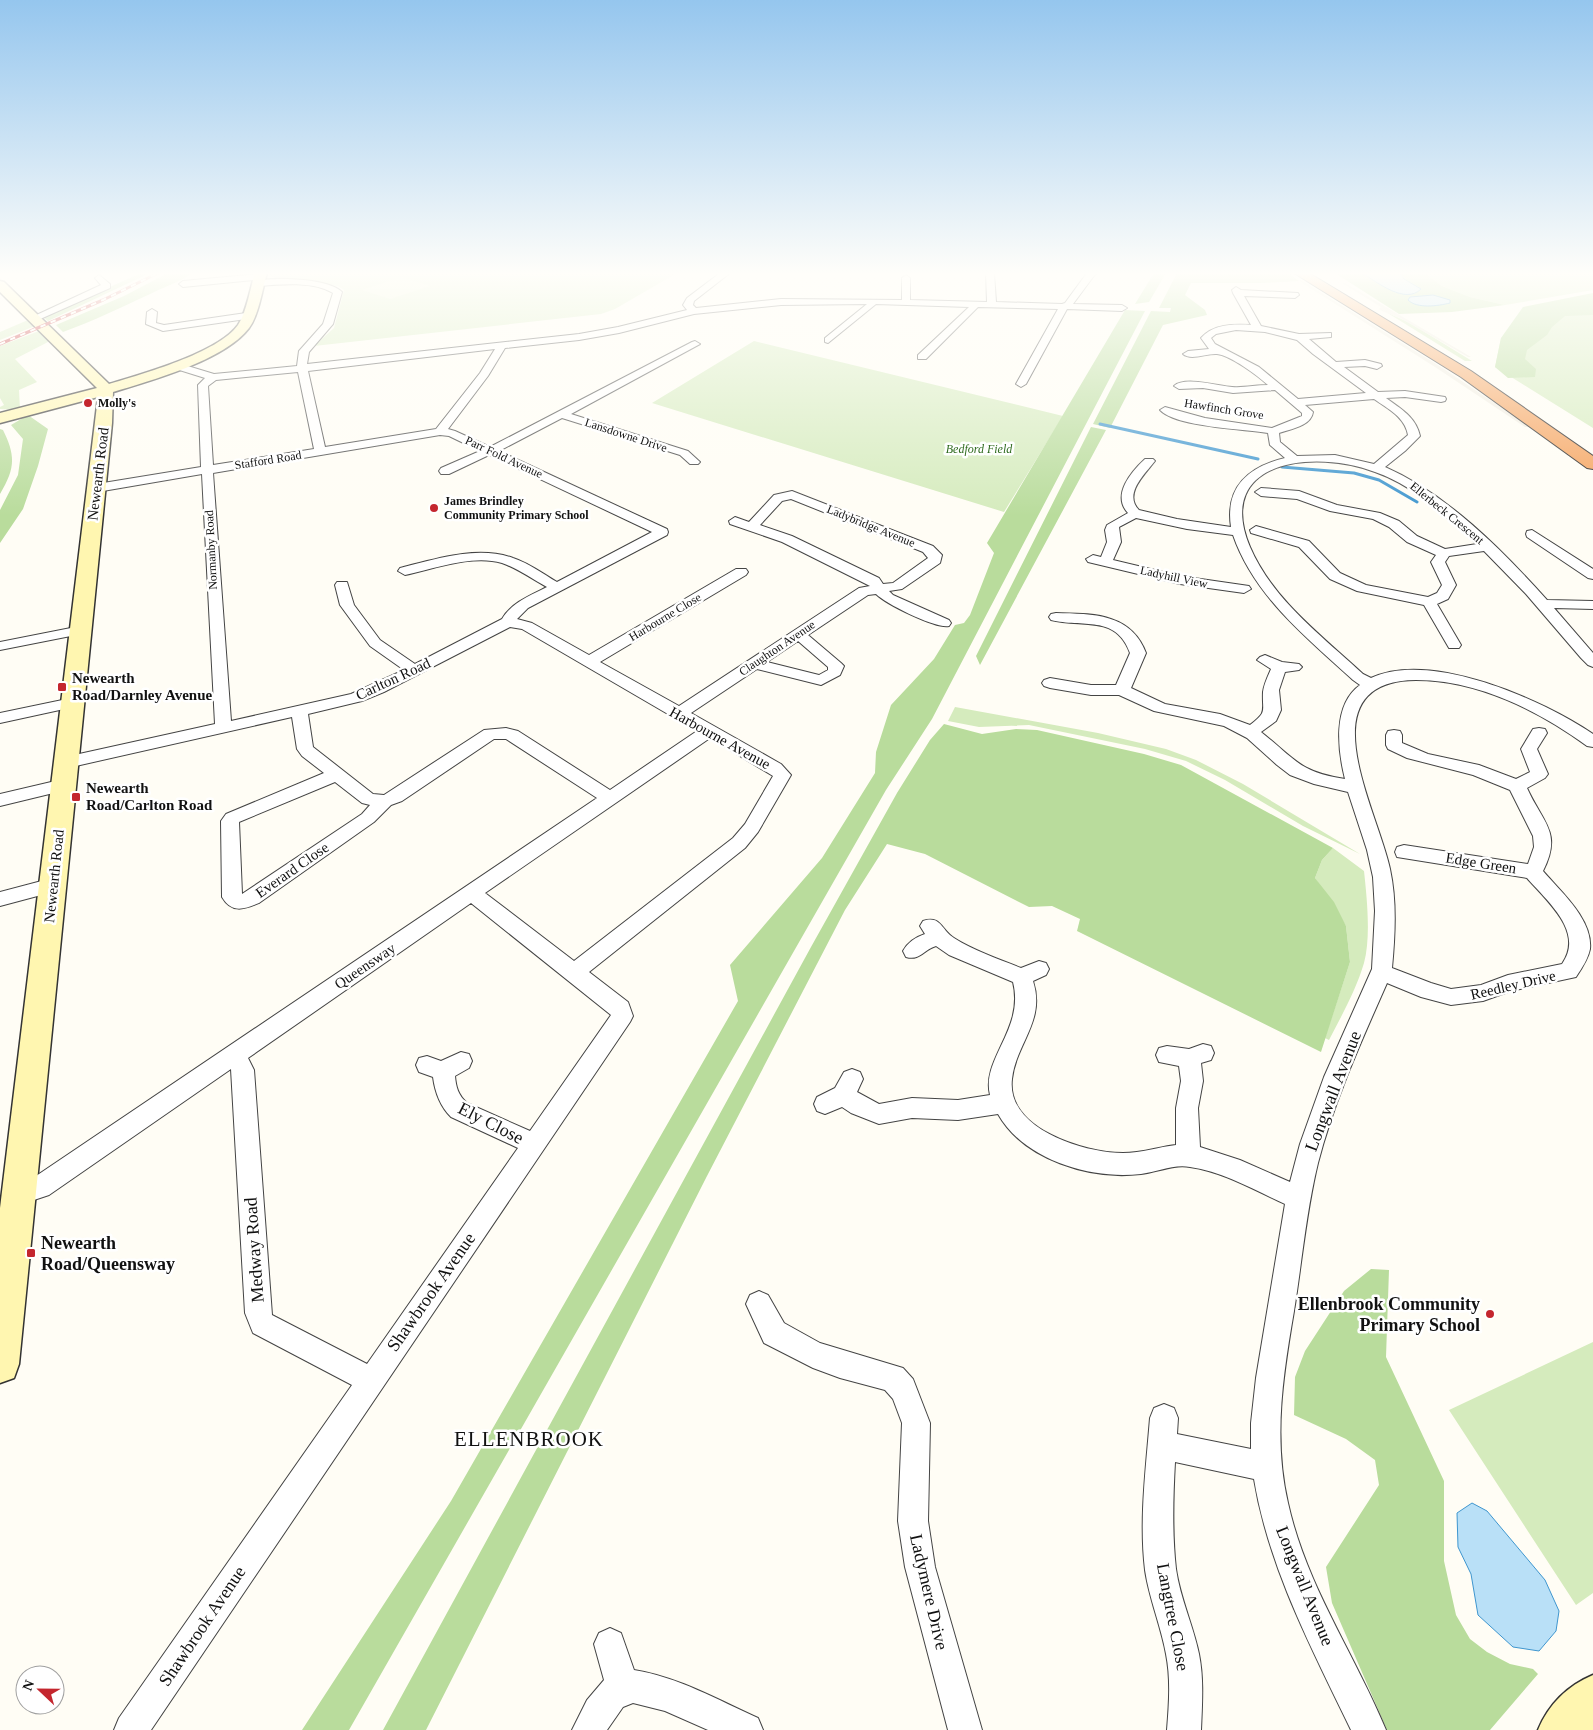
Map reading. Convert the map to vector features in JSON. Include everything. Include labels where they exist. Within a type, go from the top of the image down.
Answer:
[{"type":"highway","points":[[1433,354],[1466,374],[1593,464]]},
{"type":"highway","points":[[1447,354],[1490,380],[1593,451]]},
{"type":"main road","points":[[71,354],[106,389]]},
{"type":"main road","points":[[0,418],[106,389],[177,366],[202,354]]},
{"type":"main road","name":"Newearth Road","points":[[0,1364],[12,1204],[66,774],[106,389]]},
{"type":"main road","points":[[1562,1730],[1581,1708],[1593,1698]]},
{"type":"street","points":[[304,354],[302,368],[320,451]]},
{"type":"street","points":[[177,366],[213,377],[432,354]]},
{"type":"street","points":[[440,432],[497,354]]},
{"type":"street","points":[[445,471],[490,451],[676,354]]},
{"type":"street","points":[[922,357],[925,354]]},
{"type":"street","points":[[1024,381],[1039,354]]},
{"type":"street","points":[[1224,354],[1255,369],[1308,412],[1307,417],[1302,421],[1273,431],[1274,443],[1292,459]]},
{"type":"street","points":[[1318,354],[1403,416],[1414,431],[1414,436],[1410,441],[1376,468]]},
{"type":"street","points":[[1334,365],[1366,361],[1377,366]]},
{"type":"street","name":"Normanby Road","points":[[213,377],[203,386],[223,727]]},
{"type":"street","points":[[1182,384],[1234,390],[1278,387]]},
{"type":"street","points":[[1297,402],[1399,394],[1425,395],[1441,399]]},
{"type":"street","name":"Lansdowne Drive","points":[[561,414],[639,438],[694,459]]},
{"type":"street","name":"Hawfinch Grove","points":[[1165,414],[1202,422],[1241,425],[1273,431]]},
{"type":"street","name":"Parr Fold Avenue","points":[[440,432],[451,433],[662,532]]},
{"type":"street","name":"Stafford Road","points":[[96,488],[440,432]]},
{"type":"street","name":"Ellerbeck Crescent","points":[[1370,684],[1358,677],[1296,618],[1263,581],[1238,532],[1234,508],[1236,496],[1244,484],[1266,468],[1292,459],[1338,460],[1376,468],[1418,488],[1489,547],[1593,662]]},
{"type":"street","points":[[1150,461],[1140,470],[1127,492],[1127,504],[1135,514],[1188,527],[1238,532]]},
{"type":"street","points":[[1266,491],[1299,495],[1334,508],[1383,518],[1412,539],[1444,553]]},
{"type":"street","name":"Ladybridge Avenue","points":[[751,527],[778,498],[792,495],[928,549],[934,555],[935,560],[931,564],[902,583],[892,588],[879,588]]},
{"type":"street","name":"Ladyhill View","points":[[1135,514],[1113,525],[1111,530],[1114,542],[1099,561],[1180,580],[1246,589]]},
{"type":"street","points":[[735,521],[787,540],[868,578],[888,598],[944,623]]},
{"type":"street","points":[[1256,530],[1273,537],[1304,544],[1335,576],[1352,584],[1429,602],[1443,596],[1449,585],[1438,562],[1444,553],[1456,549],[1489,547]]},
{"type":"street","name":"Carlton Road","points":[[0,800],[66,774],[223,727],[367,694],[508,622],[523,605],[662,532]]},
{"type":"street","points":[[1529,532],[1593,575]]},
{"type":"street","points":[[405,572],[421,571],[476,558],[495,558],[509,561],[557,587]]},
{"type":"street","name":"Harbourne Close","points":[[589,662],[741,572]]},
{"type":"street","points":[[342,585],[348,605],[375,643],[414,670]]},
{"type":"street","name":"Claughton Avenue","points":[[679,714],[860,593],[879,588]]},
{"type":"street","points":[[1429,602],[1440,618],[1442,627],[1450,640],[1431,634]]},
{"type":"street","points":[[1542,604],[1593,605]]},
{"type":"street","points":[[1056,617],[1073,614],[1109,623],[1138,636],[1138,653],[1122,690]]},
{"type":"street","name":"Harbourne Avenue","points":[[508,622],[527,626],[775,768],[782,775],[752,828],[739,843],[574,973]]},
{"type":"street","points":[[0,646],[80,630]]},
{"type":"street","points":[[754,664],[820,680],[835,672],[836,666],[799,634]]},
{"type":"street","points":[[1251,732],[1270,717],[1273,710],[1271,690],[1279,665]]},
{"type":"street","points":[[1370,684],[1384,679],[1419,675],[1472,685],[1508,695],[1534,706],[1559,719],[1593,742]]},
{"type":"street","points":[[1046,681],[1091,690],[1122,690],[1151,705],[1225,722],[1251,732],[1281,760],[1300,773],[1327,782],[1355,787]]},
{"type":"street","name":"Longwall Avenue","points":[[1369,1730],[1309,1607],[1288,1553],[1273,1503],[1267,1467],[1266,1430],[1272,1365],[1306,1164],[1334,1080],[1382,972],[1384,915],[1381,867],[1355,787],[1348,751],[1350,711],[1353,701],[1370,684]]},
{"type":"street","points":[[0,718],[72,703]]},
{"type":"street","points":[[299,710],[305,749],[368,799],[385,801]]},
{"type":"street","name":"Queensway","points":[[12,1204],[51,1180],[234,1056],[708,731]]},
{"type":"street","name":"Everard Close","points":[[337,774],[232,818],[230,821],[232,898],[234,901],[239,903],[252,898],[368,818],[385,801],[396,797],[484,737],[498,733],[512,735],[610,798]]},
{"type":"street","points":[[1517,786],[1539,774],[1538,765],[1529,749],[1539,733]]},
{"type":"street","points":[[1394,735],[1394,745],[1408,754],[1432,761],[1474,769],[1517,786],[1539,825],[1543,843],[1542,856],[1533,872]]},
{"type":"street","name":"Edge Green","points":[[1404,852],[1430,861],[1533,872]]},
{"type":"street","name":"Reedley Drive","points":[[1382,972],[1428,991],[1451,997],[1483,993],[1508,983],[1569,971],[1576,966],[1584,950],[1583,935],[1568,911],[1533,872]]},
{"type":"street","points":[[0,900],[53,885]]},
{"type":"street","name":"Shawbrook Avenue","points":[[132,1730],[370,1380],[622,1016],[620,1008],[472,893]]},
{"type":"street","points":[[913,951],[935,931],[956,949],[1000,968],[1030,973],[1024,983],[1025,1014],[1001,1074],[1000,1089],[1004,1103],[1013,1119],[1035,1138],[1065,1152],[1115,1165],[1142,1163],[1166,1157],[1188,1156],[1228,1167],[1299,1198]]},
{"type":"street","points":[[1186,1055],[1192,1080],[1187,1108],[1188,1156]]},
{"type":"street","name":"Medway Road","points":[[234,1056],[243,1070],[258,1314],[262,1324],[370,1380]]},
{"type":"street","name":"Ely Close","points":[[444,1066],[446,1094],[452,1104],[459,1110],[534,1144]]},
{"type":"street","points":[[840,1092],[859,1106],[879,1114],[912,1108],[958,1110],[1004,1103]]},
{"type":"street","name":"Ladymere Drive","points":[[759,1304],[774,1333],[813,1354],[831,1361],[893,1378],[902,1389],[910,1404],[916,1423],[913,1521],[920,1567],[965,1730]]},
{"type":"street","name":"Langtree Close","points":[[1184,1730],[1186,1699],[1184,1663],[1166,1598],[1161,1568],[1163,1431],[1267,1467]]},
{"type":"street","points":[[610,1644],[623,1688]]},
{"type":"street","points":[[590,1730],[596,1715],[607,1700],[623,1688],[636,1685],[659,1692],[746,1730]]},
{"type":"green space","points":[[0,354],[25,354],[15,359],[37,382],[19,390],[20,410],[0,409],[4,405],[0,398]]},
{"type":"green space","name":"Bedford Field","points":[[733,354],[806,354],[1063,416],[1004,512],[652,403]]},
{"type":"green space","points":[[1099,354],[1123,354],[932,719],[886,790],[349,1730],[302,1730],[451,1501],[738,1001],[730,965],[822,858],[875,773],[876,752],[891,705],[934,659],[955,625],[964,623],[970,615],[994,553],[987,543]]},
{"type":"green space","points":[[1129,354],[1148,354],[1110,428],[1093,424]]},
{"type":"green space","points":[[1453,354],[1460,354],[1472,361],[1465,361]]},
{"type":"green space","points":[[1498,354],[1593,354],[1593,428],[1495,367]]},
{"type":"green space","points":[[1498,354],[1526,354],[1525,359],[1536,369],[1535,377],[1508,378],[1495,367]]},
{"type":"green space","points":[[28,415],[48,429],[23,509],[0,543],[0,510],[18,475],[23,439],[11,425]]},
{"type":"green space","points":[[1091,427],[1106,430],[980,665],[976,656]]},
{"type":"green space","points":[[0,429],[3,430],[10,447],[12,462],[9,477],[0,494]]},
{"type":"green space","points":[[955,707],[1098,733],[1166,749],[1196,760],[1243,784],[1360,854],[1303,826],[1225,780],[1186,761],[1145,749],[1029,725],[979,727],[948,721]]},
{"type":"green space","points":[[944,724],[982,734],[1016,729],[1037,730],[1144,754],[1181,765],[1333,848],[1322,860],[1315,878],[1334,902],[1346,926],[1350,962],[1321,1052],[1077,931],[1080,919],[1052,906],[1029,907],[925,854],[887,844],[845,910],[707,1176],[426,1730],[383,1730],[811,947],[897,793],[930,740]]},
{"type":"green space","points":[[1333,848],[1364,871],[1368,930],[1366,953],[1361,973],[1329,1040],[1325,1038],[1350,962],[1346,926],[1315,878],[1322,860]]},
{"type":"green space","points":[[1371,1269],[1389,1270],[1386,1357],[1444,1481],[1444,1561],[1456,1615],[1470,1639],[1487,1652],[1510,1664],[1533,1669],[1538,1674],[1490,1730],[1387,1730],[1332,1603],[1326,1567],[1379,1485],[1375,1460],[1346,1439],[1294,1415],[1295,1377],[1305,1351],[1344,1291]]},
{"type":"green space","points":[[1593,1342],[1593,1593],[1576,1605],[1449,1410]]},
{"type":"shaded area","points":[[1414,354],[1420,354],[1441,367],[1530,427],[1525,427]]},
{"type":"water","points":[[1472,1503],[1487,1511],[1545,1580],[1559,1611],[1556,1631],[1539,1651],[1513,1647],[1478,1615],[1471,1574],[1458,1547],[1457,1513]]},
{"type":"waterway","points":[[1100,424],[1258,459]]},
{"type":"waterway","points":[[1282,467],[1354,473],[1379,480],[1417,502]]},
{"type":"place","name":"Molly's","points":[[88,403]]},
{"type":"place","name":"James Brindley Community Primary School","points":[[434,508]]},
{"type":"place","name":"Newearth Road/Darnley Avenue","points":[[62,687]]},
{"type":"place","name":"Newearth Road/Carlton Road","points":[[76,797]]},
{"type":"place","name":"Newearth Road/Queensway","points":[[31,1253]]},
{"type":"place","name":"Ellenbrook Community Primary School","points":[[1490,1314]]},
{"type":"district","name":"ELLENBROOK","points":[[529,1439]]}]
